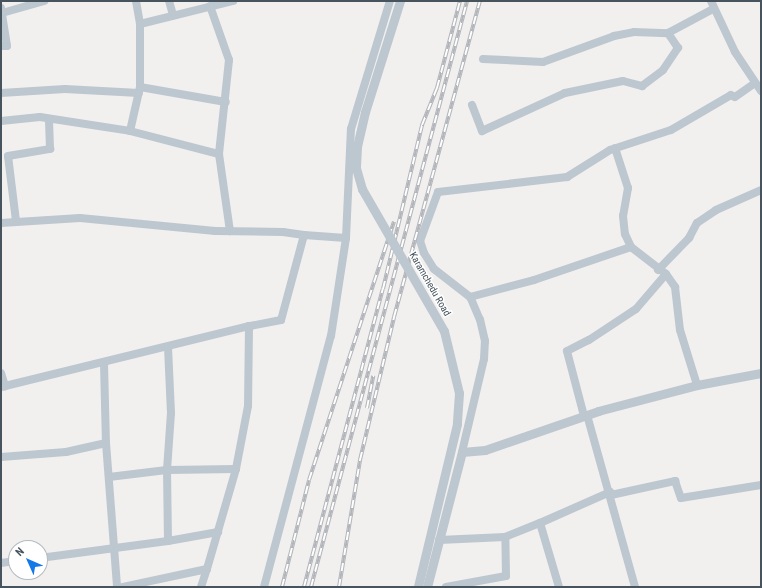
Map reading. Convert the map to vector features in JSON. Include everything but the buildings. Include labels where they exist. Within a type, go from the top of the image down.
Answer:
[{"type":"street","points":[[1,46],[7,46],[1,10],[44,1]]},
{"type":"street","points":[[130,131],[139,90],[140,24],[136,1]]},
{"type":"street","points":[[169,1],[173,15]]},
{"type":"street","points":[[140,24],[233,1]]},
{"type":"street","points":[[264,587],[331,336],[346,238],[351,129],[390,1]]},
{"type":"street","name":"Karamchedu Road","points":[[400,1],[365,112],[357,148],[356,168],[362,189],[444,331],[459,393],[457,424],[418,587]]},
{"type":"street","points":[[483,59],[543,62],[614,36],[634,32],[668,33],[712,5],[735,52],[761,90]]},
{"type":"street","points":[[210,6],[229,60],[220,154],[230,231]]},
{"type":"street","points":[[472,105],[482,131],[565,93],[623,81],[642,86],[663,70],[678,48],[668,33]]},
{"type":"street","points":[[427,587],[462,452],[484,359],[485,341],[480,320],[470,297],[434,269],[424,253],[420,241],[438,192],[567,177],[615,148],[671,130],[731,95],[735,97],[755,83]]},
{"type":"street","points":[[1,93],[65,89],[139,90],[226,102]]},
{"type":"street","points":[[1,121],[49,118],[130,131],[220,154]]},
{"type":"street","points":[[16,221],[5,157],[50,149],[49,118]]},
{"type":"street","points":[[615,148],[628,188],[623,216],[625,234],[631,247],[662,272],[674,287],[680,330],[697,385]]},
{"type":"street","points":[[635,587],[610,494],[567,351],[589,340],[636,309],[662,272],[689,238],[697,223],[716,210],[761,190]]},
{"type":"street","points":[[1,223],[80,218],[230,231],[346,238]]},
{"type":"street","points":[[1,373],[3,387],[249,326],[281,320],[304,235]]},
{"type":"street","points":[[470,297],[534,280],[631,247]]},
{"type":"street","points":[[201,587],[236,469],[248,406],[249,326]]},
{"type":"street","points":[[168,347],[171,413],[167,470],[168,541]]},
{"type":"street","points":[[104,363],[106,443],[117,587]]},
{"type":"street","points":[[462,452],[485,450],[586,415],[697,385],[761,373]]},
{"type":"street","points":[[1,457],[66,452],[106,443]]},
{"type":"street","points":[[109,477],[167,470],[236,469]]},
{"type":"street","points":[[439,540],[505,537],[610,494],[675,481],[681,498],[761,485]]},
{"type":"street","points":[[540,523],[553,560],[559,587]]},
{"type":"street","points":[[48,557],[168,541],[218,532]]},
{"type":"street","points":[[446,587],[506,576],[505,537]]},
{"type":"street","points":[[122,587],[207,569]]},
{"type":"railway","points":[[304,587],[383,289],[422,125],[437,88],[460,1]]},
{"type":"railway","points":[[311,587],[467,1]]},
{"type":"railway","points":[[339,587],[360,460],[394,317],[480,1]]},
{"type":"railway","points":[[282,587],[309,480],[394,222]]},
{"type":"railway","points":[[367,408],[373,376]]}]
